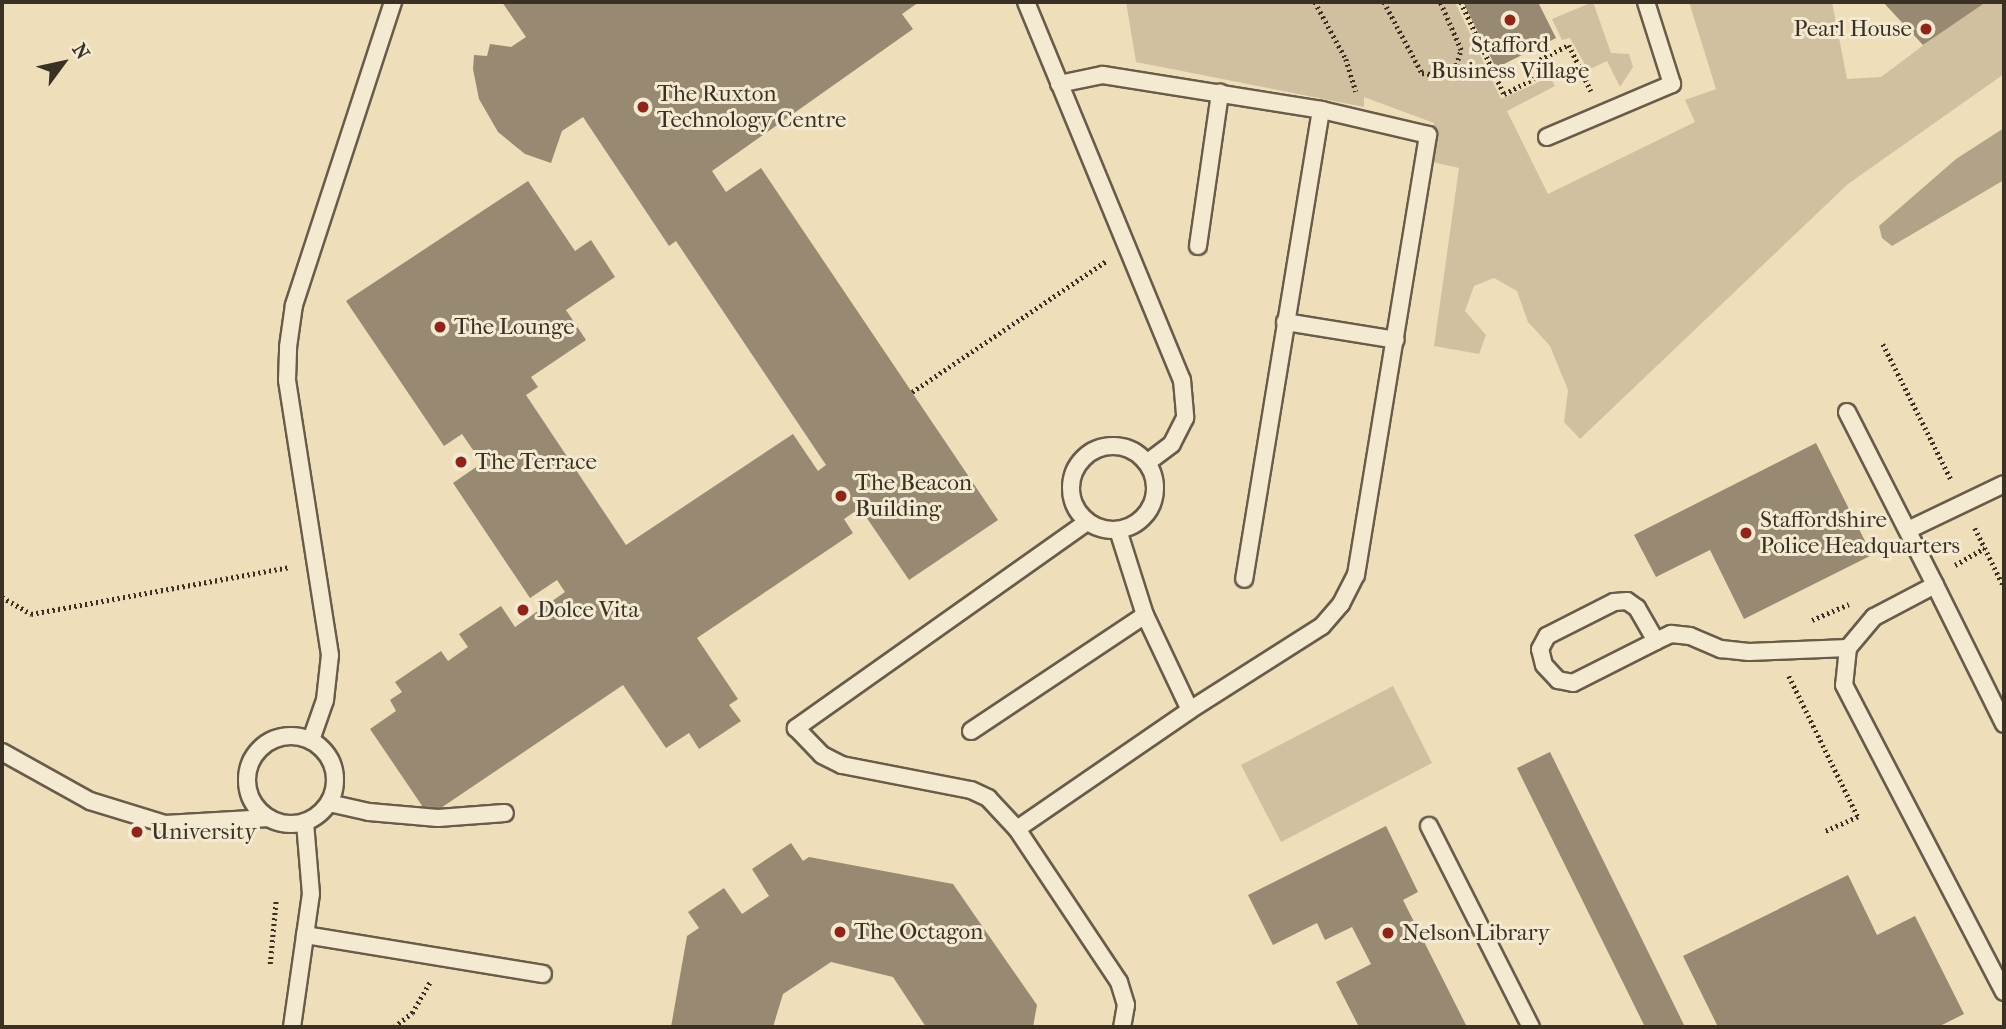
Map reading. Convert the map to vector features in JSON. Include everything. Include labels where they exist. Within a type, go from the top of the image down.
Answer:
[{"type":"lane","points":[[311,740],[325,700],[330,655],[318,561],[287,380],[288,347],[294,305],[393,2]]},
{"type":"lane","points":[[1026,2],[1129,246],[1182,380],[1185,418],[1172,444],[1147,463]]},
{"type":"lane","points":[[1547,137],[1672,84],[1646,2]]},
{"type":"lane","points":[[1017,830],[1190,709],[1322,626],[1341,604],[1356,575],[1428,135],[1321,110],[1103,75],[1059,84]]},
{"type":"lane","points":[[1198,246],[1220,93]]},
{"type":"lane","points":[[1244,579],[1321,110]]},
{"type":"lane","points":[[1285,322],[1396,340]]},
{"type":"lane","points":[[1847,412],[2004,724]]},
{"type":"lane","points":[[1109,446],[1123,447],[1147,463],[1156,488],[1154,502],[1138,523],[1118,530],[1087,522],[1072,499],[1075,470],[1083,458],[1109,446]]},
{"type":"lane","points":[[1908,530],[2004,484]]},
{"type":"lane","points":[[1087,522],[796,728],[822,755],[842,765],[971,790],[988,797],[1017,830],[1119,982],[1126,1005],[1122,1027]]},
{"type":"lane","points":[[1118,530],[1145,615],[1190,709]]},
{"type":"lane","points":[[1935,585],[1874,617],[1848,648],[1844,685],[2004,992]]},
{"type":"lane","points":[[1656,641],[1637,608],[1627,601],[1614,602],[1547,636],[1540,649],[1544,665],[1558,680],[1573,683],[1671,634],[1749,652],[1848,648]]},
{"type":"lane","points":[[971,731],[1145,615]]},
{"type":"lane","points":[[282,736],[311,740],[332,761],[336,776],[329,803],[304,822],[280,823],[269,818],[250,795],[247,780],[253,758],[267,742],[282,736]]},
{"type":"lane","points":[[2,752],[89,801],[165,824],[269,818]]},
{"type":"lane","points":[[329,803],[369,812],[438,818],[505,813]]},
{"type":"lane","points":[[292,1027],[311,894],[304,822]]},
{"type":"lane","points":[[1429,827],[1531,1027]]},
{"type":"lane","points":[[305,935],[542,974]]},
{"type":"path","points":[[1315,2],[1357,85],[1353,117]]},
{"type":"path","points":[[1384,2],[1422,73],[1445,76],[1456,65],[1461,50],[1440,2]]},
{"type":"path","points":[[1461,2],[1504,94],[1541,75],[1535,62],[1569,45],[1602,114]]},
{"type":"path","points":[[912,392],[1129,246]]},
{"type":"path","points":[[1884,344],[2004,587]]},
{"type":"path","points":[[2,597],[31,614],[318,561]]},
{"type":"path","points":[[394,1027],[411,1013],[429,985],[434,956]]},
{"type":"shaded area","points":[[1126,2],[1455,2],[1501,99],[1550,77],[1555,86],[1507,111],[1548,194],[1695,122],[1685,100],[1716,89],[1689,2],[1832,2],[1847,79],[1881,77],[1965,14],[1986,2],[2004,2],[2004,74],[1848,184],[1580,439],[1564,422],[1568,390],[1550,346],[1528,322],[1517,291],[1494,278],[1474,286],[1465,311],[1486,335],[1479,354],[1434,346],[1459,168],[1432,162],[1434,123],[1364,97],[1364,107],[1136,62]]},
{"type":"shaded area","points":[[1593,2],[1611,53],[1629,54],[1633,67],[1620,87],[1607,61],[1588,70],[1570,38],[1562,40],[1552,19]]},
{"type":"shaded area","points":[[2004,128],[2004,180],[1892,246],[1882,238],[1879,226],[1956,159]]},
{"type":"shaded area","points":[[1393,686],[1432,763],[1281,842],[1241,765]]},
{"type":"building","name":"The Beacon Building","points":[[502,2],[919,2],[902,14],[913,29],[712,171],[726,192],[761,168],[998,520],[909,580],[860,508],[844,519],[853,533],[697,638],[738,699],[729,705],[741,721],[699,749],[689,733],[666,748],[623,685],[429,816],[370,729],[396,711],[390,700],[402,692],[395,682],[441,651],[448,661],[468,647],[459,634],[501,606],[515,627],[565,592],[557,580],[530,598],[453,483],[482,463],[462,434],[444,446],[346,301],[528,181],[575,251],[591,240],[615,277],[566,310],[586,340],[531,377],[538,387],[526,395],[626,545],[793,434],[818,471],[826,465],[676,241],[669,246],[583,117],[562,131],[551,163],[525,154],[498,132],[479,99],[473,69],[474,55],[487,56],[490,44],[511,47],[526,37]]},
{"type":"building","name":"Stafford Business Village","points":[[1463,2],[1538,2],[1556,38],[1496,68]]},
{"type":"building","name":"Pearl House","points":[[1883,2],[1986,2],[1923,45]]},
{"type":"building","points":[[1816,443],[1872,555],[1744,619],[1710,550],[1656,577],[1634,535]]},
{"type":"building","points":[[1550,752],[1685,1027],[1645,1027],[1517,768]]},
{"type":"building","name":"Nelson Library","points":[[1386,826],[1418,892],[1403,900],[1467,1027],[1359,1027],[1336,982],[1371,964],[1352,927],[1325,940],[1317,923],[1273,945],[1248,895]]},
{"type":"building","name":"The Octagon","points":[[791,843],[803,861],[809,857],[953,884],[1037,1005],[1033,1027],[926,1027],[893,977],[831,962],[783,994],[773,1027],[671,1027],[687,936],[699,928],[688,912],[724,888],[742,914],[769,896],[752,869]]},
{"type":"building","points":[[1848,875],[1877,935],[1915,916],[1964,1014],[1938,1027],[1718,1027],[1683,956]]},
{"type":"place","name":"Stafford Business Village","points":[[1510,20]]},
{"type":"place","name":"Pearl House","points":[[1926,29]]},
{"type":"place","name":"The Ruxton Technology Centre","points":[[643,107]]},
{"type":"place","name":"The Lounge","points":[[440,327]]},
{"type":"place","name":"The Terrace","points":[[461,462]]},
{"type":"place","name":"The Beacon Building","points":[[841,496]]},
{"type":"place","name":"Staffordshire Police Headquarters","points":[[1746,533]]},
{"type":"place","name":"Dolce Vita","points":[[523,610]]},
{"type":"place","name":"University","points":[[137,832]]},
{"type":"place","name":"The Octagon","points":[[840,932]]},
{"type":"place","name":"Nelson Library","points":[[1388,933]]}]
